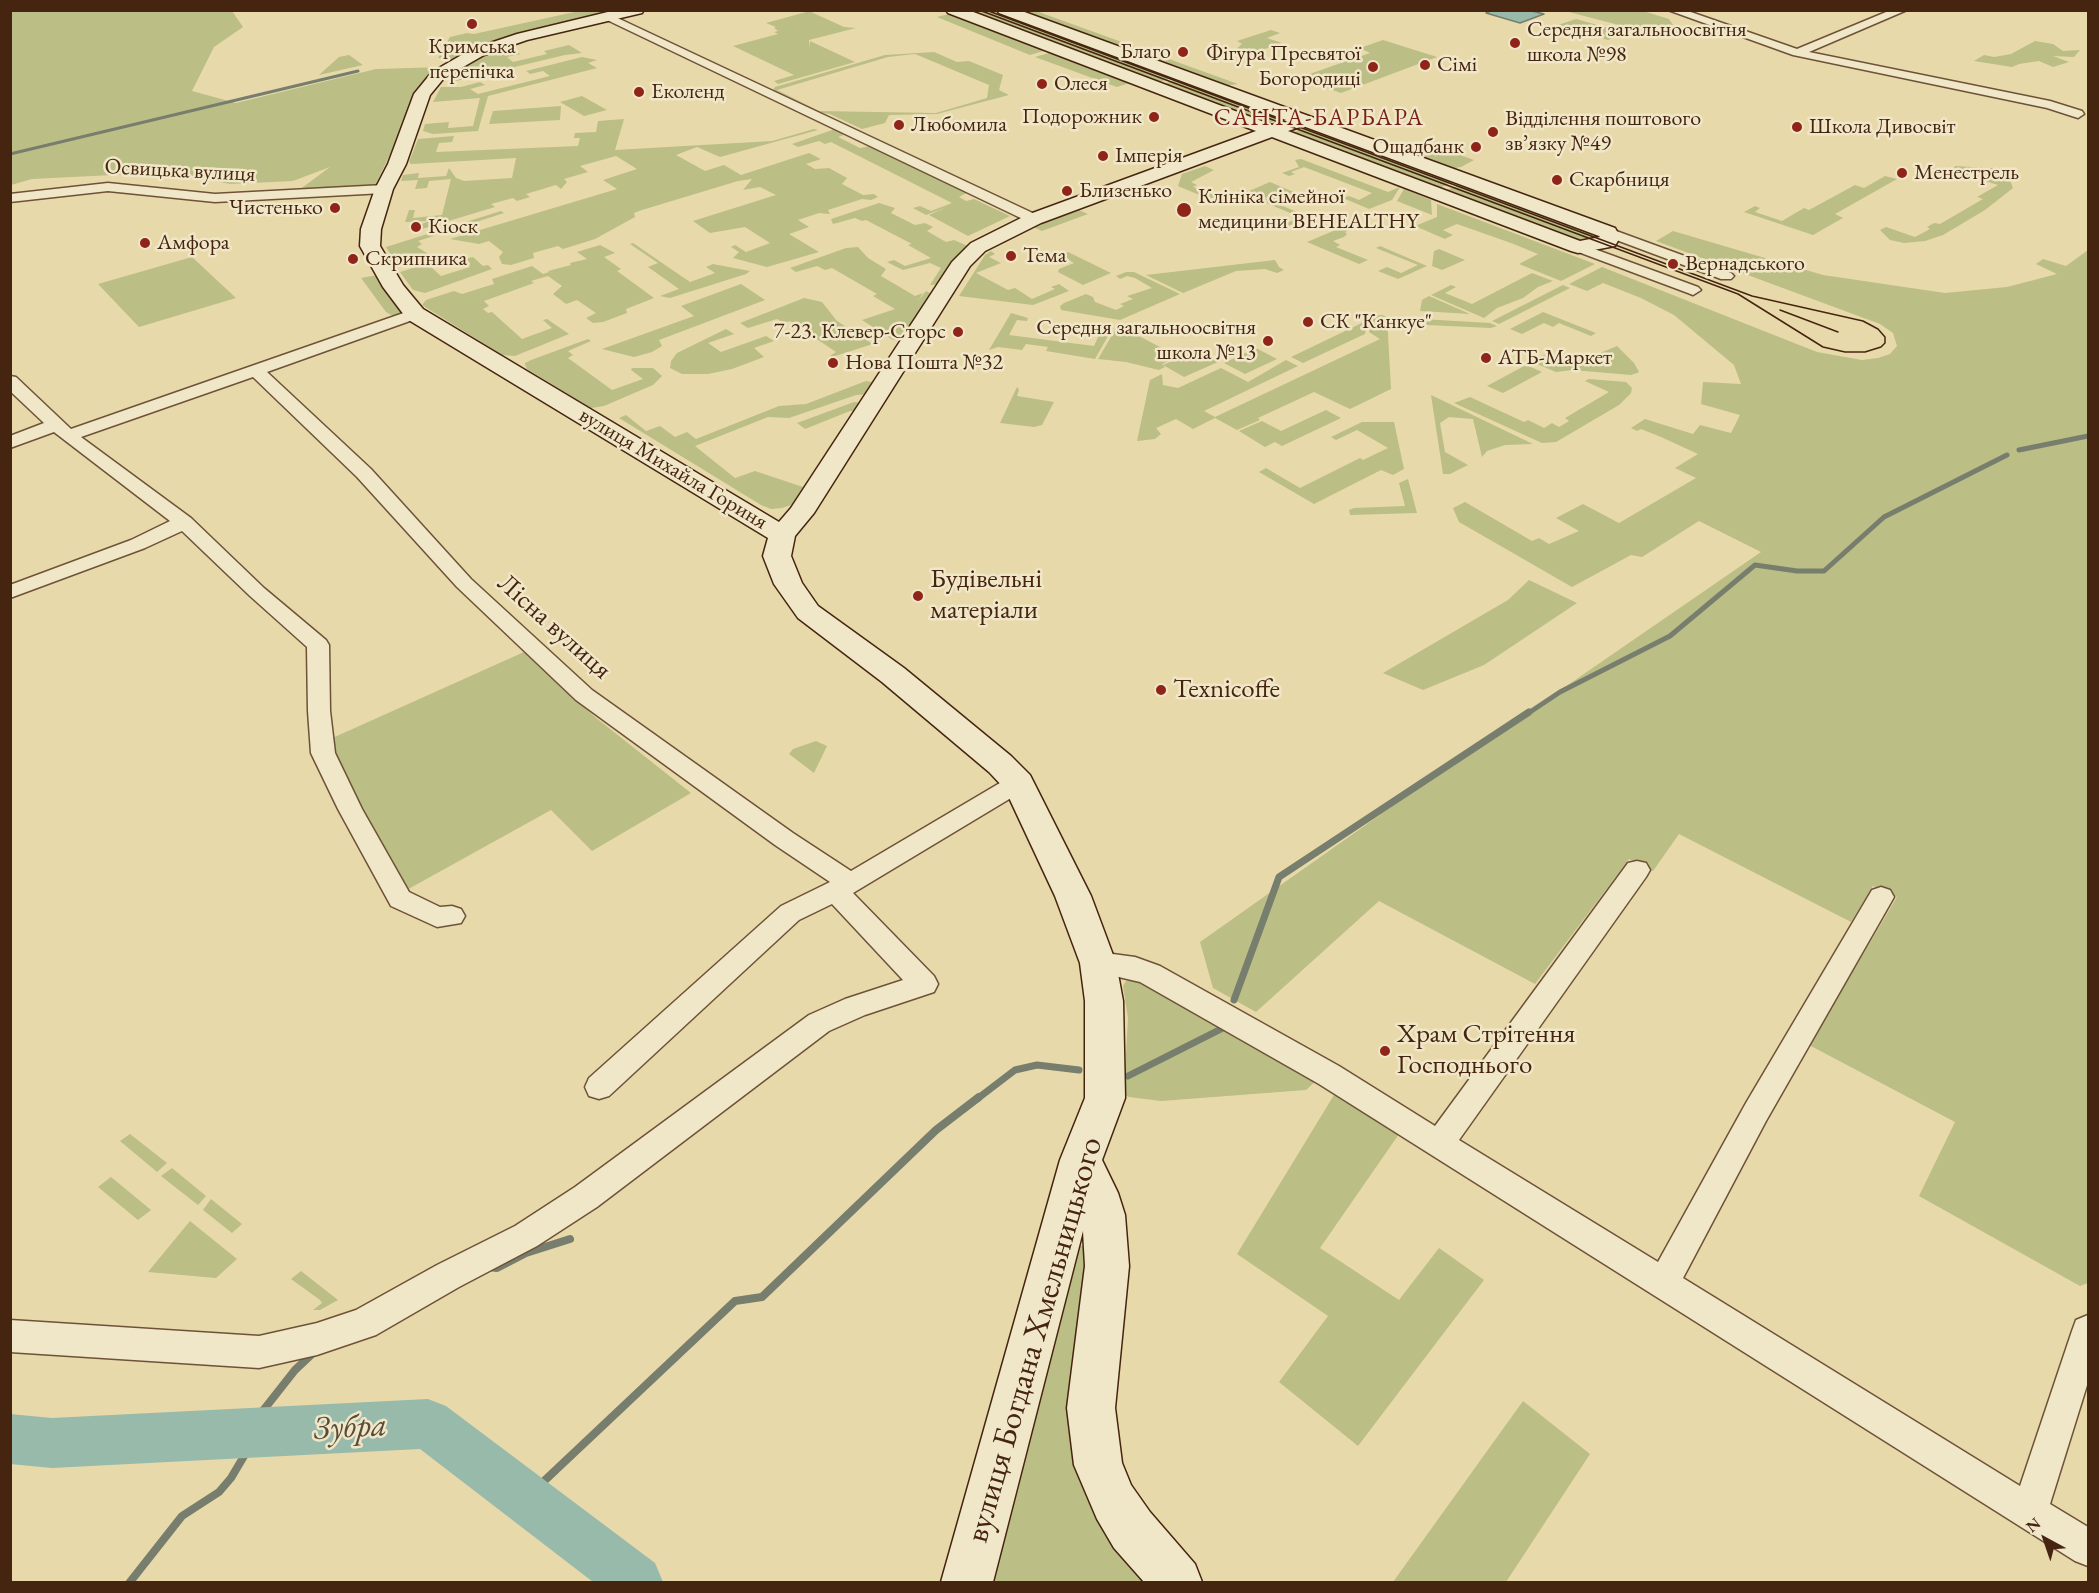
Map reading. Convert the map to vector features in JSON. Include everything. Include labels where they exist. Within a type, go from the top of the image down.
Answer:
[{"type":"main road","name":"вулиця Михайла Гориня","points":[[637,10],[522,38],[478,52],[438,75],[422,94],[397,164],[384,189],[371,229],[372,254],[410,316],[782,536],[777,556],[788,584],[808,612],[892,675],[1000,764],[1018,783],[1073,896],[1098,963],[1104,1000],[1105,1098]]},
{"type":"main road","points":[[954,10],[1578,247],[1604,244],[1610,237],[1608,232],[1004,10]]},
{"type":"main road","points":[[782,536],[801,513],[962,262],[978,247],[1034,219],[1302,120]]},
{"type":"main road","name":"вулиця Богдана Хмельницького","points":[[967,1582],[1081,1160],[1105,1098]]},
{"type":"main road","points":[[1081,1160],[1097,1193],[1104,1215],[1107,1266],[1091,1408],[1098,1465],[1114,1502],[1131,1530],[1177,1582]]},
{"type":"street","points":[[1673,10],[1797,52],[2050,105],[2078,114]]},
{"type":"street","points":[[1797,52],[1902,10]]},
{"type":"street","points":[[609,17],[1034,219]]},
{"type":"street","name":"Освицька вулиця","points":[[10,198],[108,187],[215,198],[384,189]]},
{"type":"street","points":[[1608,232],[1726,276]]},
{"type":"street","points":[[1578,247],[1693,290]]},
{"type":"street","points":[[10,443],[62,430],[256,370],[410,316]]},
{"type":"street","name":"Лісна вулиця","points":[[10,1336],[259,1352],[317,1339],[364,1324],[448,1276],[526,1236],[586,1197],[819,1023],[855,1007],[924,984],[843,887],[784,839],[584,695],[464,583],[364,473],[256,370]]},
{"type":"street","points":[[10,381],[62,430],[184,522],[257,592],[318,645],[320,737],[323,753],[341,790],[396,894],[411,906],[437,916],[452,916]]},
{"type":"street","points":[[10,592],[138,544],[184,522]]},
{"type":"street","points":[[599,1087],[790,913],[843,887],[1018,783]]},
{"type":"street","points":[[1440,1143],[1637,870]]},
{"type":"street","points":[[1663,1284],[1756,1112],[1881,897]]},
{"type":"street","points":[[1098,963],[1125,966],[1150,974],[1329,1075],[2088,1548]]},
{"type":"street","points":[[2030,1511],[2088,1330]]},
{"type":"green space","points":[[624,10],[457,60],[438,58],[450,37],[467,33],[474,34],[579,11]]},
{"type":"green space","points":[[10,11],[232,11],[243,27],[214,47],[192,91],[236,103],[376,69],[443,67],[424,86],[375,185],[370,187],[295,193],[330,167],[293,181],[230,184],[173,172],[32,179],[11,185]]},
{"type":"green space","points":[[810,11],[816,11],[811,12],[844,27],[856,28],[809,40],[809,48],[810,41],[855,62],[778,84],[774,81],[794,75],[733,46],[778,34],[774,32],[778,31],[774,28],[776,27],[766,23]]},
{"type":"green space","points":[[961,11],[995,11],[1174,77],[1156,83]]},
{"type":"green space","points":[[1016,11],[1036,11],[1238,84],[1223,86]]},
{"type":"green space","points":[[1565,11],[1643,11],[1669,19],[1673,25],[1657,31],[1638,30]]},
{"type":"green space","points":[[953,13],[1050,49],[1030,55],[937,17]]},
{"type":"green space","points":[[1576,19],[1626,33],[1608,40],[1558,25]]},
{"type":"green space","points":[[1271,30],[1280,33],[1267,38],[1282,43],[1247,55],[1235,50],[1242,44],[1237,41]]},
{"type":"green space","points":[[1383,40],[1437,57],[1341,93],[1298,78],[1370,53],[1360,48]]},
{"type":"green space","points":[[2035,41],[2053,44],[2063,51],[2080,50],[2074,57],[2053,56],[2069,62],[2053,67],[2039,61],[2012,67],[1974,61],[1984,55],[1994,57],[2011,54]]},
{"type":"green space","points":[[569,45],[582,53],[456,81],[447,76],[484,54],[503,48],[521,54],[507,57],[513,62],[547,54],[544,51]]},
{"type":"green space","points":[[1056,51],[1135,81],[1117,87],[1035,57]]},
{"type":"green space","points":[[934,52],[957,62],[969,61],[1003,75],[999,90],[1009,95],[937,114],[889,115],[885,123],[862,129],[830,114],[821,113],[773,90],[775,87],[885,55]],"holes":[[[915,54],[989,85],[987,98],[936,113],[819,111],[777,90],[888,57]]]},
{"type":"green space","points":[[349,55],[363,65],[319,75],[339,57]]},
{"type":"green space","points":[[582,57],[597,60],[588,63],[597,68],[488,96],[478,131],[433,134],[423,131],[425,124],[449,122],[448,128],[473,126],[480,98],[433,102],[441,87],[461,87],[480,82],[485,85],[470,89],[478,94],[550,76],[543,71],[530,74],[526,71]]},
{"type":"green space","points":[[1178,79],[1282,117],[1270,123],[1263,122],[1161,85]]},
{"type":"green space","points":[[582,96],[607,110],[584,116],[560,102]]},
{"type":"green space","points":[[561,106],[560,120],[489,124],[493,111]]},
{"type":"green space","points":[[624,119],[615,150],[772,141],[814,129],[818,130],[720,157],[697,147],[676,155],[705,171],[724,165],[741,175],[809,153],[821,159],[806,164],[815,169],[829,168],[847,178],[842,184],[863,195],[874,194],[878,197],[871,200],[862,199],[828,210],[830,214],[819,213],[798,220],[809,227],[789,234],[819,252],[767,267],[733,258],[739,252],[731,247],[735,245],[746,252],[770,243],[745,227],[710,233],[693,221],[776,195],[760,187],[743,190],[752,179],[738,181],[642,210],[634,213],[635,217],[595,239],[563,249],[558,246],[533,253],[534,258],[511,265],[502,264],[499,257],[503,252],[489,241],[479,244],[450,239],[617,189],[603,180],[637,169],[616,156],[580,166],[588,172],[564,179],[567,182],[561,189],[556,185],[526,194],[530,197],[517,201],[513,198],[491,204],[495,207],[422,229],[420,229],[422,224],[429,221],[405,222],[409,210],[415,210],[413,218],[442,215],[451,179],[429,181],[427,188],[415,189],[418,180],[401,181],[403,175],[419,173],[418,178],[446,176],[449,168],[456,178],[464,181],[512,178],[516,158],[411,164],[409,162],[418,139],[454,136],[452,142],[439,143],[436,152],[578,146],[580,138],[574,138],[575,133],[596,132],[598,121]]},
{"type":"green space","points":[[1308,126],[1458,180],[1437,189],[1292,133]]},
{"type":"green space","points":[[835,129],[849,133],[838,137],[860,148],[876,145],[972,190],[959,197],[966,201],[974,199],[1010,216],[968,236],[929,215],[947,207],[926,215],[913,208],[920,206],[931,211],[952,203],[831,142],[825,144],[819,141],[798,147],[792,144]]},
{"type":"green space","points":[[1454,153],[1474,160],[1461,167],[1449,169],[1412,157]]},
{"type":"green space","points":[[1301,159],[1388,192],[1400,187],[1392,200],[1369,209],[1343,198],[1349,196],[1359,200],[1372,193],[1304,167],[1291,172],[1295,174],[1289,176],[1282,173],[1299,167],[1295,160]]},
{"type":"green space","points":[[1205,166],[1214,170],[1191,182],[1197,185],[1193,187],[1217,196],[1209,199],[1178,186],[1182,174]]},
{"type":"green space","points":[[1955,166],[2006,169],[2013,188],[1985,210],[1943,235],[1925,241],[1904,243],[1890,240],[1880,230],[1886,227],[1915,237],[1930,229],[1927,227],[1934,223],[1940,224],[1983,199],[1977,197],[1998,185],[1953,171]]},
{"type":"green space","points":[[1885,176],[1897,179],[1835,214],[1843,218],[1813,235],[1744,212],[1755,206],[1760,208],[1755,212],[1782,221],[1804,208],[1809,210],[1855,185],[1864,188]]},
{"type":"green space","points":[[1270,182],[1296,193],[1275,201],[1249,191]]},
{"type":"green space","points":[[1464,183],[1601,233],[1602,239],[1581,243],[1444,191]]},
{"type":"green space","points":[[1242,189],[1309,217],[1279,230],[1260,221],[1264,220],[1280,226],[1300,217],[1237,191]]},
{"type":"green space","points":[[1404,189],[1431,200],[1432,215],[1397,201]]},
{"type":"green space","points":[[879,203],[895,208],[891,213],[915,225],[925,223],[933,227],[927,231],[946,242],[954,240],[970,247],[941,284],[930,285],[941,268],[930,263],[903,270],[887,262],[894,260],[905,266],[931,258],[908,245],[912,244],[866,220],[855,218],[833,224],[831,219]]},
{"type":"green space","points":[[1437,204],[1595,264],[1561,281],[1519,264],[1538,254],[1511,243],[1457,224],[1443,230],[1453,235],[1445,239],[1415,226],[1437,217]]},
{"type":"green space","points":[[1079,210],[1088,214],[1042,231],[1033,227]]},
{"type":"green space","points":[[501,211],[504,213],[418,241],[422,244],[417,247],[432,256],[422,259],[441,276],[470,267],[462,260],[473,257],[483,266],[488,265],[492,269],[425,293],[413,290],[400,272],[416,267],[411,262],[397,266],[386,247]]},
{"type":"green space","points":[[1345,226],[1352,229],[1345,232],[1347,234],[1344,237],[1333,241],[1340,245],[1336,247],[1368,260],[1359,264],[1307,242]]},
{"type":"green space","points":[[1673,231],[1823,275],[1945,293],[2007,287],[2057,274],[2036,264],[2043,259],[2066,266],[2088,250],[2088,1283],[2080,1286],[1919,1196],[1955,1122],[1809,1045],[1897,897],[1873,886],[1851,922],[1679,834],[1653,871],[1629,859],[1535,984],[1379,901],[1256,1012],[1213,988],[1200,942],[1411,793],[1761,552],[1699,521],[1642,557],[1631,555],[1572,587],[1459,522],[1453,508],[1465,502],[1532,541],[1539,538],[1549,544],[1579,531],[1556,518],[1583,504],[1619,523],[1696,478],[1675,468],[1698,454],[1641,429],[1637,431],[1631,428],[1645,419],[1693,434],[1700,425],[1731,433],[1740,415],[1701,404],[1703,382],[1741,384],[1734,365],[1674,315],[1641,298],[1603,283],[1587,291],[1569,284],[1602,267],[1817,352],[1862,360],[1890,354],[1897,346],[1893,333],[1880,324],[1656,241]]},
{"type":"green space","points":[[633,243],[690,282],[715,273],[706,267],[713,264],[750,271],[670,298],[660,296],[679,289],[648,267],[658,263],[630,244]]},
{"type":"green space","points":[[600,245],[615,253],[604,257],[621,269],[617,271],[654,298],[626,309],[627,313],[603,322],[593,323],[586,318],[596,313],[577,300],[566,304],[553,294],[562,286],[548,276],[484,301],[489,306],[483,309],[488,313],[492,312],[522,339],[552,328],[543,320],[547,319],[569,334],[515,356],[502,355],[422,305],[426,300],[454,291],[462,294],[494,284],[492,279],[532,266],[543,274],[571,265],[570,263],[587,259],[577,252]]},
{"type":"green space","points":[[1380,246],[1427,266],[1398,279],[1378,271],[1387,267],[1401,273],[1418,265],[1376,248]]},
{"type":"green space","points":[[858,247],[868,258],[886,269],[881,276],[915,296],[923,293],[918,301],[926,291],[936,296],[908,338],[893,340],[862,320],[895,309],[873,296],[877,294],[832,268],[825,270],[817,266],[796,272],[790,268],[846,248]]},
{"type":"green space","points":[[1439,249],[1465,260],[1442,270],[1432,266],[1434,251]]},
{"type":"green space","points":[[991,251],[995,254],[989,257],[1001,263],[976,273],[1008,290],[1015,288],[1032,299],[1055,289],[1051,287],[1059,284],[1069,291],[1033,305],[959,296],[985,255]]},
{"type":"green space","points":[[1068,252],[1111,273],[1083,285],[1058,272],[1059,269],[1074,263],[1061,255]]},
{"type":"green space","points":[[192,257],[236,298],[139,327],[98,284]]},
{"type":"green space","points":[[1275,260],[1284,270],[1277,273],[1265,269],[1236,271],[1183,293],[1146,275]]},
{"type":"green space","points":[[1134,272],[1180,294],[1120,320],[1061,310],[1060,306],[1064,303],[1086,294],[1093,297],[1095,302],[1116,310],[1124,306],[1120,304],[1133,299],[1127,296],[1152,288],[1135,278],[1127,276],[1120,279],[1116,276]]},
{"type":"green space","points":[[1532,273],[1553,281],[1538,287],[1523,298],[1497,308],[1484,318],[1431,295],[1451,285],[1456,287],[1445,293],[1472,304]]},
{"type":"green space","points":[[378,275],[406,311],[402,314],[393,316],[386,312],[361,278]]},
{"type":"green space","points":[[741,284],[765,300],[659,340],[662,346],[652,352],[634,357],[602,349],[694,316],[681,306]]},
{"type":"green space","points":[[1563,285],[1570,288],[1499,324],[1492,321]]},
{"type":"green space","points":[[1429,296],[1470,314],[1420,311],[1422,300]]},
{"type":"green space","points":[[804,298],[822,302],[837,321],[873,344],[832,357],[830,356],[836,352],[790,321],[784,323],[777,319],[748,328],[740,323]]},
{"type":"green space","points":[[1543,312],[1596,333],[1591,336],[1559,323],[1553,327],[1544,323],[1522,334],[1510,329]]},
{"type":"green space","points":[[1011,313],[1028,318],[1027,321],[1017,320],[1009,335],[1094,346],[1102,328],[1112,329],[1095,359],[1046,351],[1048,347],[1026,344],[1022,350],[998,347],[989,350]]},
{"type":"green space","points":[[1373,316],[1387,317],[1391,389],[1350,409],[1314,392],[1237,430],[1215,418],[1193,429],[1176,419],[1156,428],[1161,434],[1155,439],[1137,441],[1150,380],[1162,374],[1163,385],[1178,388],[1221,368],[1248,382],[1286,360],[1298,366],[1204,411],[1215,417],[1380,339],[1369,332]]},
{"type":"green space","points":[[1421,319],[1490,323],[1497,326],[1491,328],[1427,325],[1422,323]]},
{"type":"green space","points":[[1368,320],[1365,334],[1303,363],[1291,357]]},
{"type":"green space","points":[[1118,325],[1179,357],[1162,364],[1165,367],[1159,370],[1126,362],[1098,359]]},
{"type":"green space","points":[[726,329],[734,334],[708,343],[721,352],[766,336],[774,341],[754,348],[764,357],[732,369],[708,374],[682,374],[670,368],[671,361],[677,353]]},
{"type":"green space","points":[[588,339],[591,341],[568,351],[573,355],[568,358],[612,390],[643,379],[631,370],[632,368],[653,368],[662,376],[653,385],[604,406],[591,408],[527,369],[525,365],[531,360]]},
{"type":"green space","points":[[1617,346],[1634,363],[1639,372],[1631,375],[1572,370],[1556,372],[1532,362],[1544,355],[1561,360],[1586,359]]},
{"type":"green space","points":[[1256,348],[1277,359],[1245,374],[1224,363]]},
{"type":"green space","points":[[1197,350],[1218,362],[1184,377],[1163,365]]},
{"type":"green space","points":[[1526,365],[1542,372],[1503,393],[1487,386]]},
{"type":"green space","points":[[1589,379],[1626,382],[1632,388],[1631,393],[1619,405],[1556,442],[1542,443],[1454,403],[1470,397],[1524,422],[1528,420],[1544,428],[1552,423],[1559,427],[1569,421],[1565,418],[1609,392],[1585,381]]},
{"type":"green space","points":[[866,381],[877,383],[870,394],[856,395],[789,418],[768,417],[695,446],[735,478],[755,471],[806,488],[794,504],[782,508],[771,509],[761,505],[619,418],[626,415],[646,431],[660,426],[675,437],[687,432],[696,439],[779,406],[806,404]]},
{"type":"green space","points":[[1017,387],[1019,390],[1017,396],[1054,402],[1042,425],[1034,427],[1000,423]]},
{"type":"green space","points":[[1431,395],[1533,444],[1505,445],[1487,451],[1482,457],[1473,419],[1449,417],[1440,423],[1445,452],[1468,465],[1450,474],[1443,474]]},
{"type":"green space","points":[[854,402],[865,403],[860,411],[850,411],[805,429],[797,423]]},
{"type":"green space","points":[[1326,410],[1341,418],[1282,446],[1275,442],[1265,447],[1239,431],[1262,421],[1281,431]]},
{"type":"green space","points":[[1362,422],[1394,422],[1404,469],[1393,475],[1381,470],[1314,504],[1259,472],[1266,468],[1300,488],[1360,458],[1363,460],[1388,448],[1357,430],[1336,440],[1331,437]]},
{"type":"green space","points":[[1408,479],[1417,513],[1350,515],[1349,510],[1354,508],[1405,506],[1399,483]]},
{"type":"green space","points":[[1529,580],[1577,603],[1484,665],[1423,690],[1383,673],[1508,600]]},
{"type":"green space","points":[[524,652],[595,717],[691,793],[592,851],[551,810],[403,892],[328,740]]},
{"type":"green space","points":[[816,741],[827,746],[814,773],[789,754],[793,749]]},
{"type":"green space","points":[[1126,981],[1147,983],[1318,1079],[1306,1090],[1161,1101],[1129,1097],[1124,1094],[1128,1018],[1123,986]]},
{"type":"green space","points":[[1334,1095],[1399,1134],[1320,1248],[1399,1300],[1439,1248],[1484,1280],[1358,1446],[1279,1382],[1328,1316],[1237,1254]]},
{"type":"green space","points":[[130,1134],[167,1163],[157,1172],[120,1141]]},
{"type":"green space","points":[[172,1168],[206,1196],[198,1205],[161,1176]]},
{"type":"green space","points":[[111,1177],[151,1210],[138,1220],[98,1187]]},
{"type":"green space","points":[[211,1199],[242,1224],[232,1233],[203,1210]]},
{"type":"green space","points":[[190,1221],[237,1259],[216,1278],[148,1272]]},
{"type":"green space","points":[[1076,1245],[1083,1246],[1092,1256],[1120,1550],[1148,1582],[984,1582],[1062,1272]]},
{"type":"green space","points":[[301,1271],[338,1300],[320,1310],[313,1310],[322,1303],[320,1300],[291,1279]]},
{"type":"green space","points":[[1523,1401],[1590,1454],[1506,1582],[1393,1582]]},
{"type":"shaded area","points":[[1493,10],[1532,11],[1544,14],[1520,23],[1486,13]]},
{"type":"waterway","points":[[10,154],[358,71]]},
{"type":"waterway","points":[[2019,450],[2088,436]]},
{"type":"waterway","points":[[1527,714],[1560,692],[1670,636],[1755,565],[1797,571],[1824,571],[1884,517],[2007,455]]},
{"type":"waterway","points":[[1234,1000],[1279,877],[1529,712]]},
{"type":"waterway","points":[[1128,1076],[1221,1029]]},
{"type":"waterway","points":[[977,1099],[1015,1070],[1037,1065],[1079,1070]]},
{"type":"waterway","points":[[525,1499],[735,1301],[762,1297],[936,1130],[979,1097]]},
{"type":"waterway","points":[[489,1267],[497,1268],[526,1253],[570,1239]]},
{"type":"waterway","points":[[130,1582],[182,1516],[219,1492],[231,1478],[247,1451],[258,1417],[295,1370],[313,1353]]},
{"type":"waterway","name":"Зубра","points":[[10,1439],[52,1443],[428,1424],[636,1582]]},
{"type":"tram line","points":[[979,10],[1738,294],[1823,347],[1845,352],[1865,352],[1881,347],[1885,343],[1885,337],[1878,329],[1863,321],[1752,296],[986,10]]},
{"type":"tram line","points":[[1780,310],[1838,332]]},
{"type":"place","name":"Кримська перепічка","points":[[472,24]]},
{"type":"place","name":"Середня загальноосвітня школа №98","points":[[1515,43]]},
{"type":"place","name":"Благо","points":[[1183,52]]},
{"type":"place","name":"Сімі","points":[[1425,65]]},
{"type":"place","name":"Фігура Пресвятої Богородиці","points":[[1373,67]]},
{"type":"place","name":"Олеся","points":[[1042,84]]},
{"type":"place","name":"Еколенд","points":[[639,92]]},
{"type":"place","name":"Подорожник","points":[[1154,117]]},
{"type":"place","name":"Любомила","points":[[899,125]]},
{"type":"place","name":"Школа Дивосвіт","points":[[1797,127]]},
{"type":"place","name":"Відділення поштового зв’язку №49","points":[[1493,132]]},
{"type":"place","name":"Ощадбанк","points":[[1476,147]]},
{"type":"place","name":"Імперія","points":[[1103,156]]},
{"type":"place","name":"Менестрель","points":[[1902,173]]},
{"type":"place","name":"Скарбниця","points":[[1557,180]]},
{"type":"place","name":"Близенько","points":[[1067,191]]},
{"type":"place","name":"Чистенько","points":[[335,208]]},
{"type":"place","name":"Клініка сімейної медицини BEHEALTHY","points":[[1184,210]]},
{"type":"place","name":"Кіоск","points":[[416,227]]},
{"type":"place","name":"Амфора","points":[[145,243]]},
{"type":"place","name":"Тема","points":[[1011,256]]},
{"type":"place","name":"Скрипника","points":[[353,259]]},
{"type":"place","name":"Вернадського","points":[[1673,264]]},
{"type":"place","name":"СК \"Канкуе\"","points":[[1308,322]]},
{"type":"place","name":"7-23. Клевер-Сторс","points":[[958,332]]},
{"type":"place","name":"Середня загальноосвітня школа №13","points":[[1268,341]]},
{"type":"place","name":"АТБ-Маркет","points":[[1486,358]]},
{"type":"place","name":"Нова Пошта №32","points":[[833,363]]},
{"type":"place","name":"Будівельні матеріали","points":[[918,596]]},
{"type":"place","name":"Texnicoffe","points":[[1161,690]]},
{"type":"place","name":"Храм Стрітення Господнього","points":[[1385,1051]]},
{"type":"district","name":"САНТА-БАРБАРА","points":[[1319,118]]}]
